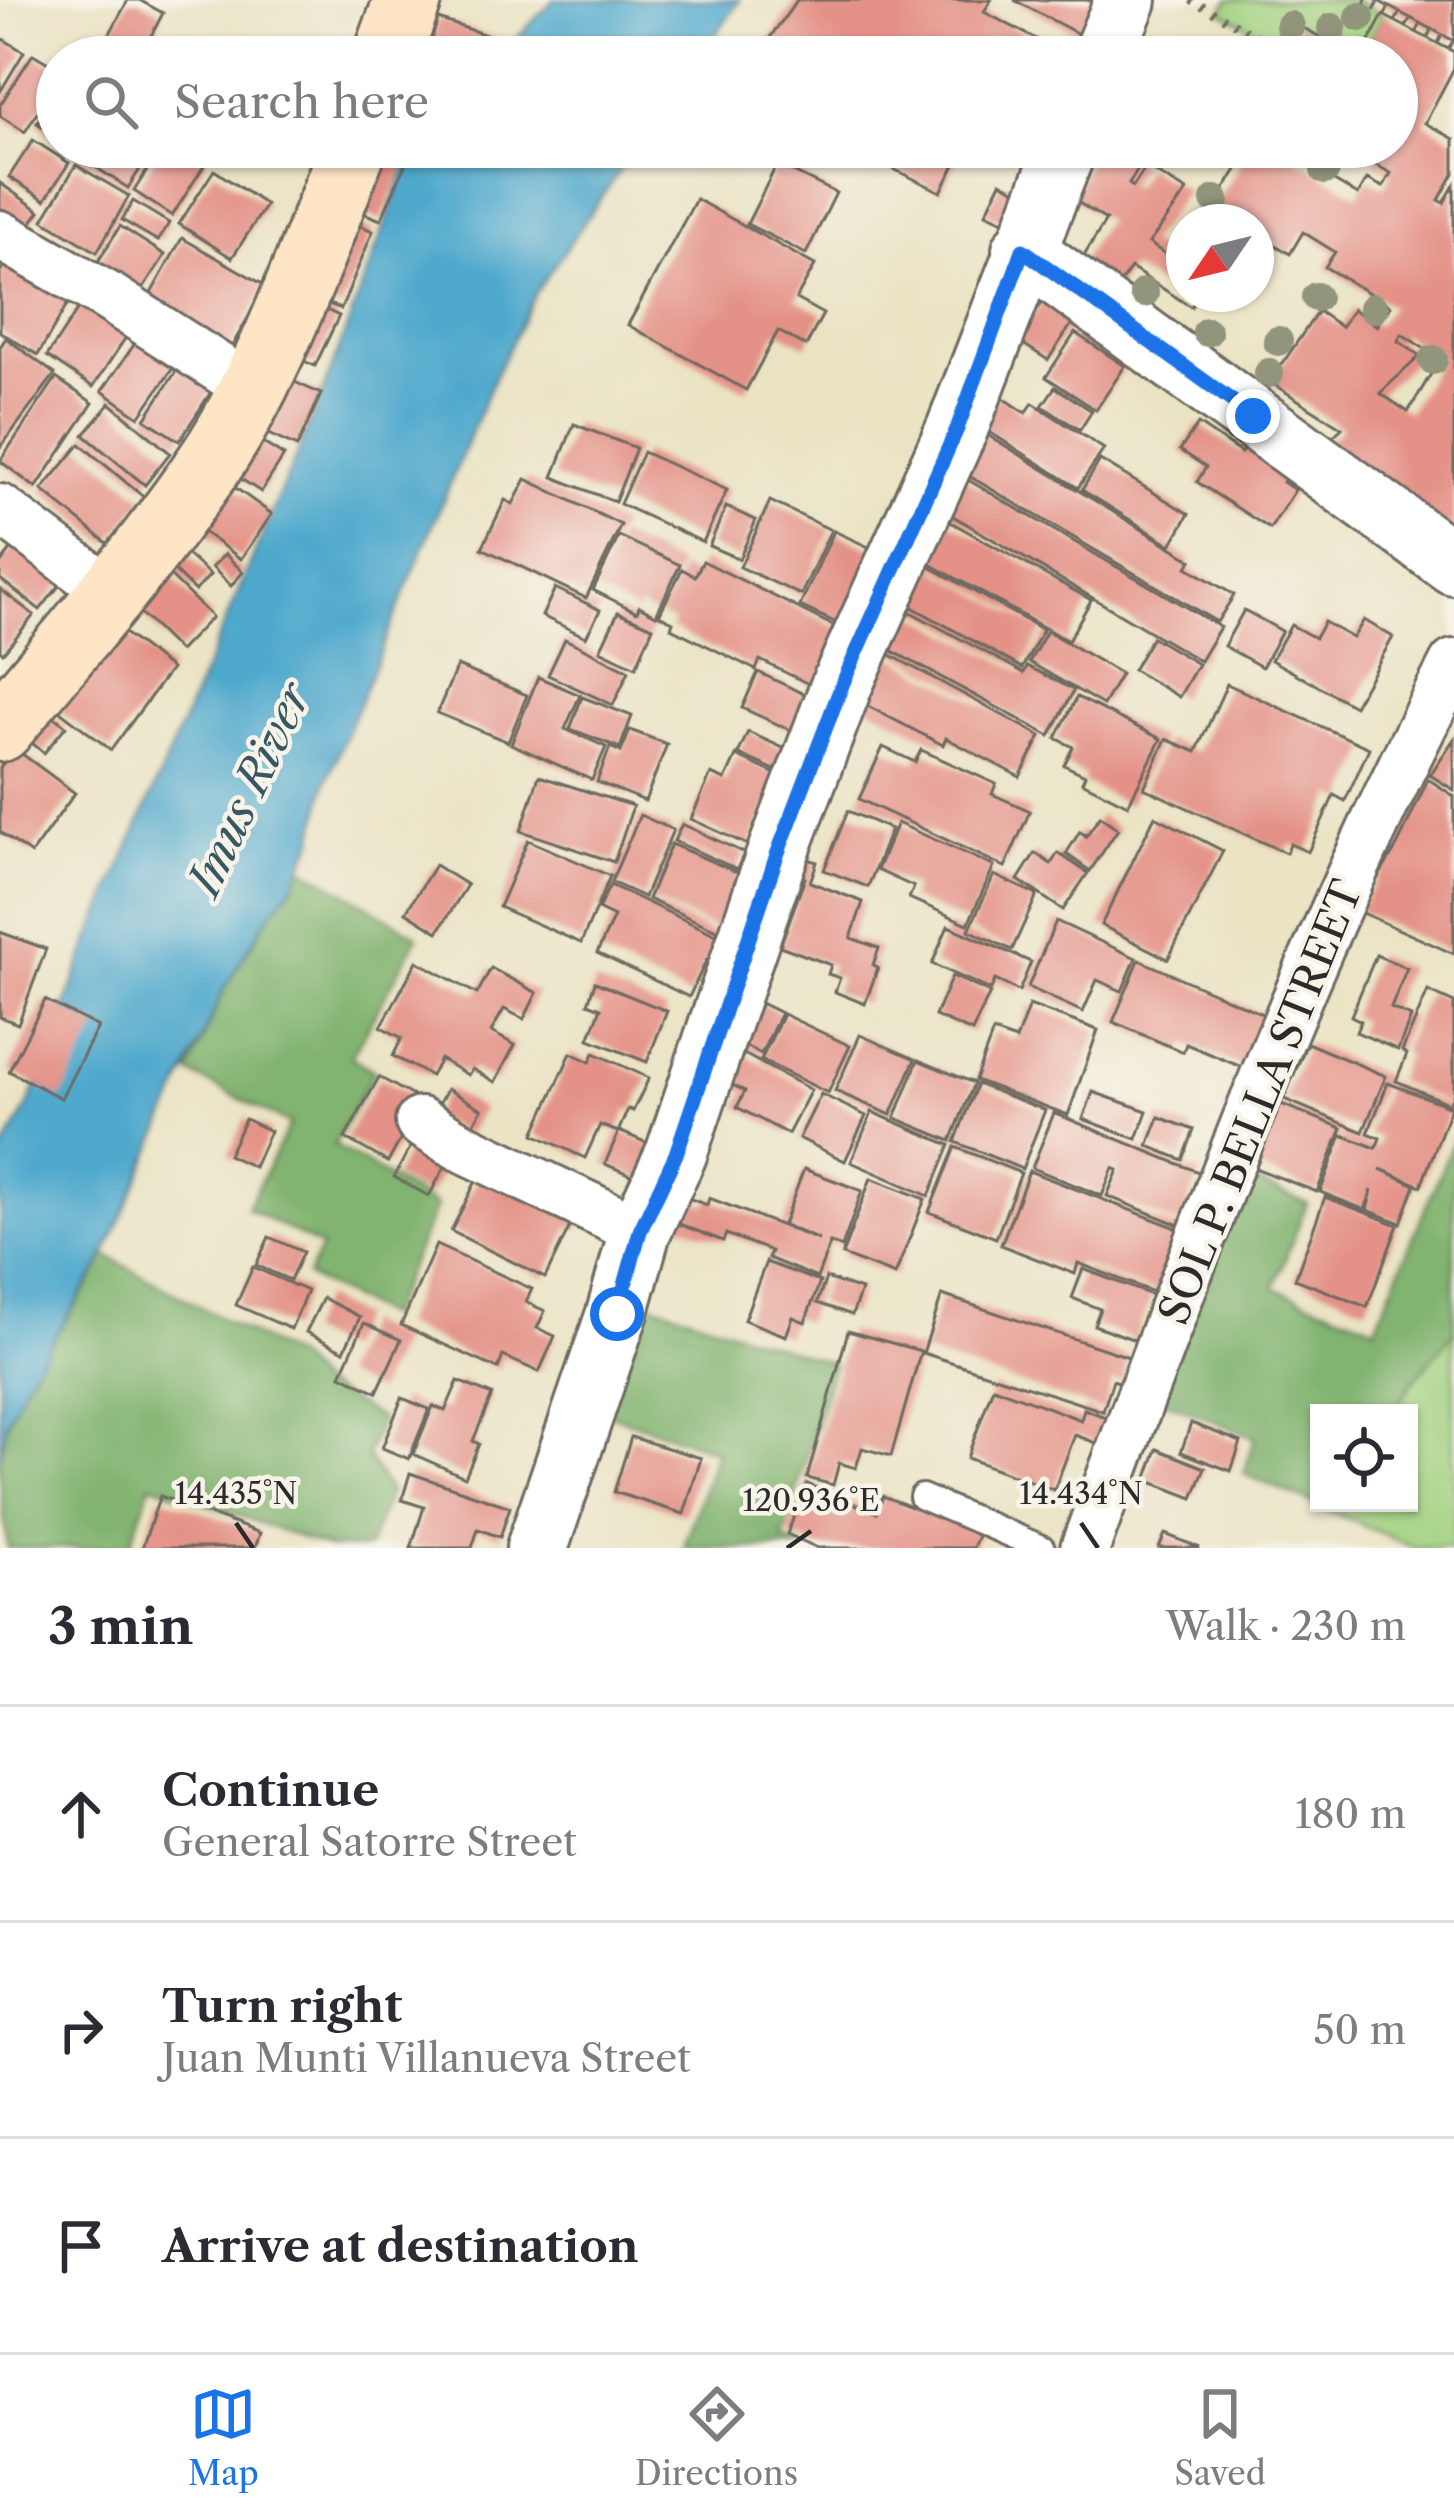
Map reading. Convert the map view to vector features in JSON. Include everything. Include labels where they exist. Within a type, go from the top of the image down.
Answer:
[{"type":"main road","points":[[394,36],[408,0]]},
{"type":"main road","points":[[0,728],[112,593],[212,461],[252,389],[344,168]]},
{"type":"street","points":[[1111,36],[1126,0]]},
{"type":"street","points":[[537,1548],[617,1314],[640,1231],[676,1154],[777,855],[842,685],[957,429],[1057,168]]},
{"type":"street","points":[[0,235],[107,296],[252,389]]},
{"type":"street","points":[[1023,250],[1454,564]]},
{"type":"street","points":[[0,509],[112,593]]},
{"type":"street","name":"SOL P. BELLA STREET","points":[[1085,1548],[1261,1081],[1356,867],[1454,664]]},
{"type":"street","points":[[420,1123],[640,1231]]},
{"type":"lane","points":[[922,1497],[1042,1548]]},
{"type":"path","points":[[1191,0],[1256,36]]},
{"type":"path","points":[[1364,0],[1454,47]]},
{"type":"green space","points":[[1228,0],[1355,0],[1383,15],[1372,36],[1319,36],[1299,25],[1293,36],[1265,36],[1222,12]]},
{"type":"green space","points":[[301,866],[418,936],[351,1057],[374,1071],[334,1145],[436,1206],[387,1317],[307,1276],[321,1247],[247,1208],[290,1124],[189,1073],[224,989]]},
{"type":"green space","points":[[1454,1139],[1454,1332],[1399,1404],[1310,1404],[1310,1502],[1244,1474],[1255,1438],[1160,1399],[1239,1176],[1307,1203],[1274,1288],[1376,1327]]},
{"type":"green space","points":[[105,1255],[296,1359],[318,1383],[381,1419],[367,1456],[389,1492],[368,1548],[329,1548],[151,1484],[129,1548],[8,1548],[0,1474],[4,1434],[27,1380]]},
{"type":"green space","points":[[647,1302],[833,1364],[783,1539],[802,1548],[684,1548],[716,1451],[605,1412]]},
{"type":"green space","points":[[1454,1332],[1454,1548],[1415,1548],[1332,1512],[1418,1512],[1418,1404],[1399,1404]]},
{"type":"water","points":[[554,0],[740,0],[715,36],[519,36]]},
{"type":"water","name":"Imus River","points":[[406,168],[622,168],[536,292],[492,382],[326,783],[314,840],[294,884],[265,921],[224,989],[100,1266],[26,1381],[7,1421],[0,1460],[0,1156],[29,1104],[91,937],[320,400]]},
{"type":"building","points":[[128,0],[139,0],[163,13],[151,36],[108,36]]},
{"type":"building","points":[[797,0],[991,0],[984,12],[1030,36],[771,36]]},
{"type":"building","points":[[1014,0],[1093,0],[1102,5],[1089,36]]},
{"type":"building","points":[[1376,0],[1454,0],[1454,41],[1443,35]]},
{"type":"building","points":[[1383,15],[1454,52],[1454,68],[1425,123],[1454,139],[1454,173],[1439,200],[1444,203],[1454,185],[1454,538],[1323,446],[1342,428],[1270,382],[1318,311],[1341,327],[1353,309],[1377,326],[1391,306],[1325,267],[1335,252],[1303,232],[1290,254],[1274,244],[1274,204],[1215,204],[1238,168],[1312,168],[1358,195],[1367,179],[1383,187],[1391,173],[1382,168],[1418,168],[1418,36],[1372,36]],"holes":[[[1402,334],[1440,359],[1408,412],[1380,393],[1420,356],[1398,341]]]},
{"type":"building","points":[[438,19],[489,36],[433,36]]},
{"type":"building","points":[[1298,25],[1318,36],[1292,36]]},
{"type":"building","points":[[3,39],[24,52],[0,92],[0,44]]},
{"type":"building","points":[[36,56],[36,114],[25,132],[0,116],[0,105]]},
{"type":"building","points":[[33,140],[36,168],[66,168],[45,200],[9,177]]},
{"type":"building","points":[[74,168],[129,196],[97,252],[43,220]]},
{"type":"building","points":[[97,168],[141,168],[128,188]]},
{"type":"building","points":[[149,168],[203,168],[172,216],[134,191]]},
{"type":"building","points":[[371,168],[404,168],[381,220],[358,211]]},
{"type":"building","points":[[775,168],[785,168],[836,193],[806,254],[747,224]]},
{"type":"building","points":[[891,168],[953,168],[941,192]]},
{"type":"building","points":[[1085,168],[1139,168],[1129,184],[1133,187],[1148,168],[1187,191],[1178,204],[1166,204],[1166,220],[1149,243],[1166,255],[1166,291],[1131,268],[1112,294],[1076,269],[1106,220],[1071,198]]},
{"type":"building","points":[[214,170],[266,205],[232,258],[179,224]]},
{"type":"building","points":[[1001,182],[1020,192],[1006,222],[986,213]]},
{"type":"building","points":[[0,183],[40,211],[23,234],[0,218]]},
{"type":"building","points":[[696,199],[815,265],[796,299],[823,314],[806,346],[778,331],[746,390],[628,325]]},
{"type":"building","points":[[133,201],[169,223],[158,241],[122,220]]},
{"type":"building","points":[[354,223],[373,231],[341,309],[322,301]]},
{"type":"building","points":[[120,226],[165,255],[135,301],[91,273]]},
{"type":"building","points":[[182,238],[266,286],[228,353],[144,306]]},
{"type":"building","points":[[14,248],[78,286],[38,355],[0,332],[0,272]]},
{"type":"building","points":[[1049,291],[1080,311],[1048,360],[1017,340]]},
{"type":"building","points":[[88,294],[134,325],[93,387],[47,356]]},
{"type":"building","points":[[320,307],[339,316],[315,366],[298,358]]},
{"type":"building","points":[[145,329],[182,355],[139,417],[102,391]]},
{"type":"building","points":[[1075,333],[1125,366],[1096,410],[1046,377]]},
{"type":"building","points":[[6,338],[55,374],[0,448],[0,347]]},
{"type":"building","points":[[188,353],[222,375],[179,441],[145,419]]},
{"type":"building","points":[[56,378],[93,403],[36,488],[0,461]]},
{"type":"building","points":[[288,379],[321,394],[297,447],[264,432]]},
{"type":"building","points":[[1055,387],[1092,411],[1080,430],[1042,406]]},
{"type":"building","points":[[999,395],[1026,413],[1033,403],[1104,449],[1078,488],[980,426]]},
{"type":"building","points":[[110,403],[170,453],[145,485],[84,435]]},
{"type":"building","points":[[574,424],[636,448],[615,502],[553,477]]},
{"type":"building","points":[[1198,424],[1241,453],[1253,434],[1296,462],[1283,482],[1295,490],[1270,529],[1197,482],[1206,467],[1180,450]]},
{"type":"building","points":[[981,431],[1192,560],[1187,567],[1234,595],[1217,622],[964,473]]},
{"type":"building","points":[[260,441],[284,456],[261,492],[238,477]]},
{"type":"building","points":[[80,444],[145,498],[108,544],[42,490]]},
{"type":"building","points":[[643,452],[727,490],[703,542],[620,504]]},
{"type":"building","points":[[1100,460],[1189,514],[1171,545],[1082,490]]},
{"type":"building","points":[[963,477],[1220,627],[1200,661],[948,513]]},
{"type":"building","points":[[526,479],[621,525],[586,598],[482,548],[505,500],[513,504]]},
{"type":"building","points":[[230,484],[272,514],[241,559],[199,529]]},
{"type":"building","points":[[770,501],[831,530],[801,595],[740,567]]},
{"type":"building","points":[[726,507],[756,520],[739,559],[709,546]]},
{"type":"building","points":[[947,520],[1091,600],[1068,641],[925,561]]},
{"type":"building","points":[[26,530],[74,567],[40,610],[0,579],[0,564]]},
{"type":"building","points":[[834,531],[875,550],[841,625],[800,606]]},
{"type":"building","points":[[619,536],[680,565],[656,615],[639,606],[637,612],[593,590]]},
{"type":"building","points":[[183,551],[210,575],[195,591],[169,566]]},
{"type":"building","points":[[225,554],[243,572],[231,586],[212,567]]},
{"type":"building","points":[[703,561],[844,631],[817,688],[760,660],[756,670],[671,628],[673,622],[659,615],[682,569],[695,576]]},
{"type":"building","points":[[925,564],[1043,630],[1022,668],[907,604]]},
{"type":"building","points":[[161,567],[212,617],[179,651],[128,601]]},
{"type":"building","points":[[555,588],[600,610],[586,637],[542,616]]},
{"type":"building","points":[[0,589],[34,615],[3,653],[0,650]]},
{"type":"building","points":[[905,609],[1024,673],[1027,666],[1074,690],[1050,736],[887,648]]},
{"type":"building","points":[[1244,610],[1282,631],[1262,667],[1224,646]]},
{"type":"building","points":[[618,612],[653,627],[636,667],[600,650]]},
{"type":"building","points":[[1364,620],[1393,637],[1354,706],[1271,660],[1291,625],[1315,638],[1324,622],[1353,638]]},
{"type":"building","points":[[109,621],[171,669],[111,750],[48,702]]},
{"type":"building","points":[[1047,631],[1121,674],[1103,705],[1029,662]]},
{"type":"building","points":[[1152,637],[1198,664],[1179,697],[1133,670]]},
{"type":"building","points":[[565,639],[629,671],[613,705],[548,675]]},
{"type":"building","points":[[885,652],[1041,736],[1020,777],[946,738],[943,745],[862,703]]},
{"type":"building","points":[[457,666],[527,695],[508,742],[437,713]]},
{"type":"building","points":[[758,672],[814,699],[799,734],[742,708]]},
{"type":"building","points":[[538,677],[580,695],[565,729],[606,747],[592,780],[511,744]]},
{"type":"building","points":[[1227,684],[1369,748],[1345,801],[1334,795],[1308,852],[1290,844],[1286,853],[1144,788],[1166,739],[1196,752]]},
{"type":"building","points":[[582,697],[632,716],[620,748],[570,729]]},
{"type":"building","points":[[1077,697],[1161,739],[1128,805],[1082,782],[1085,775],[1064,765],[1073,747],[1056,738]]},
{"type":"building","points":[[40,706],[66,726],[44,753],[19,732]]},
{"type":"building","points":[[630,730],[667,744],[645,801],[597,782],[610,747],[621,752]]},
{"type":"building","points":[[748,732],[794,753],[784,774],[738,754]]},
{"type":"building","points":[[1454,739],[1454,790],[1430,775]]},
{"type":"building","points":[[883,747],[915,762],[921,750],[996,784],[992,794],[1030,811],[1005,867],[859,799]]},
{"type":"building","points":[[14,748],[75,793],[31,854],[0,832],[0,768]]},
{"type":"building","points":[[736,756],[780,776],[750,846],[691,819],[711,774],[725,780]]},
{"type":"building","points":[[539,776],[633,806],[614,862],[521,831]]},
{"type":"building","points":[[1428,779],[1454,796],[1454,954],[1358,911],[1397,846]]},
{"type":"building","points":[[848,811],[891,829],[868,887],[824,870]]},
{"type":"building","points":[[640,815],[673,830],[644,897],[611,882]]},
{"type":"building","points":[[1100,816],[1118,829],[1090,871],[1066,854],[1080,831],[1086,836]]},
{"type":"building","points":[[1155,816],[1223,851],[1168,959],[1101,925]]},
{"type":"building","points":[[897,823],[994,866],[968,924],[909,898],[914,887],[877,870]]},
{"type":"building","points":[[682,824],[744,853],[737,869],[674,841]]},
{"type":"building","points":[[528,840],[610,876],[581,943],[499,907]]},
{"type":"building","points":[[671,844],[739,873],[734,883],[742,886],[721,932],[648,899]]},
{"type":"building","points":[[1035,853],[1051,864],[1058,853],[1088,873],[1063,910],[1018,880]]},
{"type":"building","points":[[802,857],[817,862],[810,882],[863,902],[851,938],[879,948],[873,965],[878,967],[865,1004],[835,992],[840,978],[828,974],[831,965],[780,946],[805,878],[797,875]]},
{"type":"building","points":[[435,865],[467,885],[438,932],[406,912]]},
{"type":"building","points":[[994,875],[1037,895],[1012,950],[969,930]]},
{"type":"building","points":[[610,885],[727,940],[716,963],[707,959],[689,997],[597,953],[614,917],[598,909]]},
{"type":"building","points":[[1056,921],[1136,958],[1122,991],[1097,980],[1083,1012],[1028,987]]},
{"type":"building","points":[[948,926],[1031,962],[1019,991],[995,980],[991,990],[932,964]]},
{"type":"building","points":[[0,932],[46,949],[18,1024],[0,1017]]},
{"type":"building","points":[[1376,955],[1407,968],[1391,1008],[1411,1017],[1398,1050],[1356,1032],[1361,1021],[1351,1016]]},
{"type":"building","points":[[1139,960],[1265,1015],[1244,1068],[1186,1044],[1183,1052],[1113,1022]]},
{"type":"building","points":[[417,961],[477,994],[491,968],[537,993],[524,1019],[504,1009],[491,1032],[515,1045],[495,1082],[472,1069],[468,1075],[440,1059],[431,1076],[393,1056],[402,1038],[381,1027]]},
{"type":"building","points":[[952,976],[990,993],[972,1032],[935,1016]]},
{"type":"building","points":[[595,982],[667,1011],[647,1062],[589,1039],[601,1008],[588,1003]]},
{"type":"building","points":[[1428,991],[1454,1003],[1454,1093],[1449,1104],[1396,1081],[1407,1054],[1402,1051]]},
{"type":"building","points":[[45,1000],[98,1027],[61,1098],[9,1071]]},
{"type":"building","points":[[761,1003],[781,1013],[761,1054],[741,1044]]},
{"type":"building","points":[[1029,1005],[1098,1030],[1068,1115],[975,1080],[993,1032],[1016,1040]]},
{"type":"building","points":[[783,1014],[850,1046],[828,1093],[761,1060]]},
{"type":"building","points":[[860,1035],[915,1059],[891,1115],[835,1091]]},
{"type":"building","points":[[1307,1043],[1386,1076],[1363,1132],[1284,1099]]},
{"type":"building","points":[[571,1053],[590,1062],[594,1053],[649,1078],[618,1132],[600,1125],[585,1158],[534,1134]]},
{"type":"building","points":[[744,1054],[811,1090],[788,1134],[737,1107],[745,1091],[728,1083]]},
{"type":"building","points":[[918,1060],[974,1083],[951,1141],[895,1118]]},
{"type":"building","points":[[379,1077],[422,1101],[388,1162],[345,1138]]},
{"type":"building","points":[[1388,1083],[1451,1107],[1421,1186],[1380,1169],[1415,1185],[1401,1223],[1367,1210],[1372,1190],[1365,1210],[1320,1192],[1342,1135],[1376,1148],[1380,1138],[1368,1133]]},
{"type":"building","points":[[977,1084],[1045,1110],[1022,1169],[955,1142]]},
{"type":"building","points":[[447,1089],[482,1109],[467,1136],[432,1116]]},
{"type":"building","points":[[1093,1092],[1147,1111],[1137,1139],[1083,1119]]},
{"type":"building","points":[[821,1094],[866,1116],[845,1161],[799,1138]]},
{"type":"building","points":[[1271,1100],[1342,1128],[1317,1192],[1247,1165]]},
{"type":"building","points":[[872,1112],[950,1145],[929,1196],[851,1162]]},
{"type":"building","points":[[1054,1113],[1201,1173],[1179,1225],[1107,1196],[1118,1170],[1113,1168],[1102,1196],[1032,1168]]},
{"type":"building","points":[[1159,1117],[1194,1130],[1183,1160],[1148,1146]]},
{"type":"building","points":[[245,1119],[270,1131],[254,1167],[228,1155]]},
{"type":"building","points":[[619,1131],[657,1147],[642,1180],[605,1164]]},
{"type":"building","points":[[415,1139],[449,1159],[429,1196],[394,1177]]},
{"type":"building","points":[[955,1147],[1021,1173],[996,1238],[929,1212]]},
{"type":"building","points":[[804,1169],[862,1191],[842,1247],[830,1243],[817,1278],[768,1258],[771,1251],[726,1234],[723,1241],[679,1224],[688,1198],[707,1205],[709,1198],[819,1240],[783,1225]]},
{"type":"building","points":[[1029,1171],[1182,1230],[1158,1294],[1078,1263],[1075,1274],[1001,1245]]},
{"type":"building","points":[[871,1178],[925,1199],[895,1275],[842,1255]]},
{"type":"building","points":[[477,1179],[586,1211],[577,1230],[570,1226],[545,1278],[451,1231]]},
{"type":"building","points":[[1325,1197],[1398,1225],[1367,1307],[1295,1279]]},
{"type":"building","points":[[269,1237],[303,1252],[290,1280],[256,1265]]},
{"type":"building","points":[[436,1245],[532,1289],[526,1302],[545,1311],[537,1328],[555,1336],[539,1372],[503,1356],[498,1369],[401,1325]]},
{"type":"building","points":[[766,1262],[820,1282],[805,1322],[793,1317],[786,1336],[744,1320]]},
{"type":"building","points":[[253,1267],[307,1291],[291,1329],[236,1305]]},
{"type":"building","points":[[1083,1269],[1152,1295],[1135,1340],[1094,1325],[1100,1309],[1072,1298]]},
{"type":"building","points":[[826,1278],[861,1290],[852,1315],[817,1303]]},
{"type":"building","points":[[942,1295],[1129,1357],[1121,1383],[1113,1380],[1103,1411],[923,1353]]},
{"type":"building","points":[[323,1298],[360,1317],[344,1351],[306,1332]]},
{"type":"building","points":[[364,1323],[401,1340],[377,1392],[341,1375]]},
{"type":"building","points":[[848,1331],[921,1351],[891,1456],[862,1448],[856,1468],[839,1463],[833,1485],[807,1478]]},
{"type":"building","points":[[458,1381],[492,1395],[473,1441],[479,1444],[465,1477],[413,1454],[433,1406],[445,1411]]},
{"type":"building","points":[[993,1387],[1081,1420],[1084,1409],[1116,1421],[1107,1447],[1075,1435],[1054,1490],[967,1458]]},
{"type":"building","points":[[402,1398],[429,1409],[409,1459],[382,1448]]},
{"type":"building","points":[[1191,1423],[1241,1442],[1231,1471],[1181,1452]]},
{"type":"building","points":[[631,1437],[701,1458],[684,1514],[614,1492]]},
{"type":"building","points":[[1157,1449],[1205,1468],[1193,1498],[1146,1480]]},
{"type":"building","points":[[410,1473],[510,1507],[500,1537],[478,1529],[472,1548],[411,1548],[424,1507],[402,1500]]},
{"type":"building","points":[[807,1484],[877,1513],[883,1496],[979,1533],[973,1548],[818,1548],[787,1534]]},
{"type":"building","points":[[160,1496],[260,1533],[255,1548],[142,1548]]},
{"type":"building","points":[[1165,1534],[1200,1548],[1159,1548]]},
{"type":"route","points":[[617,1314],[640,1231],[676,1154],[777,855],[842,685],[957,429],[1023,250],[1253,416]]}]
